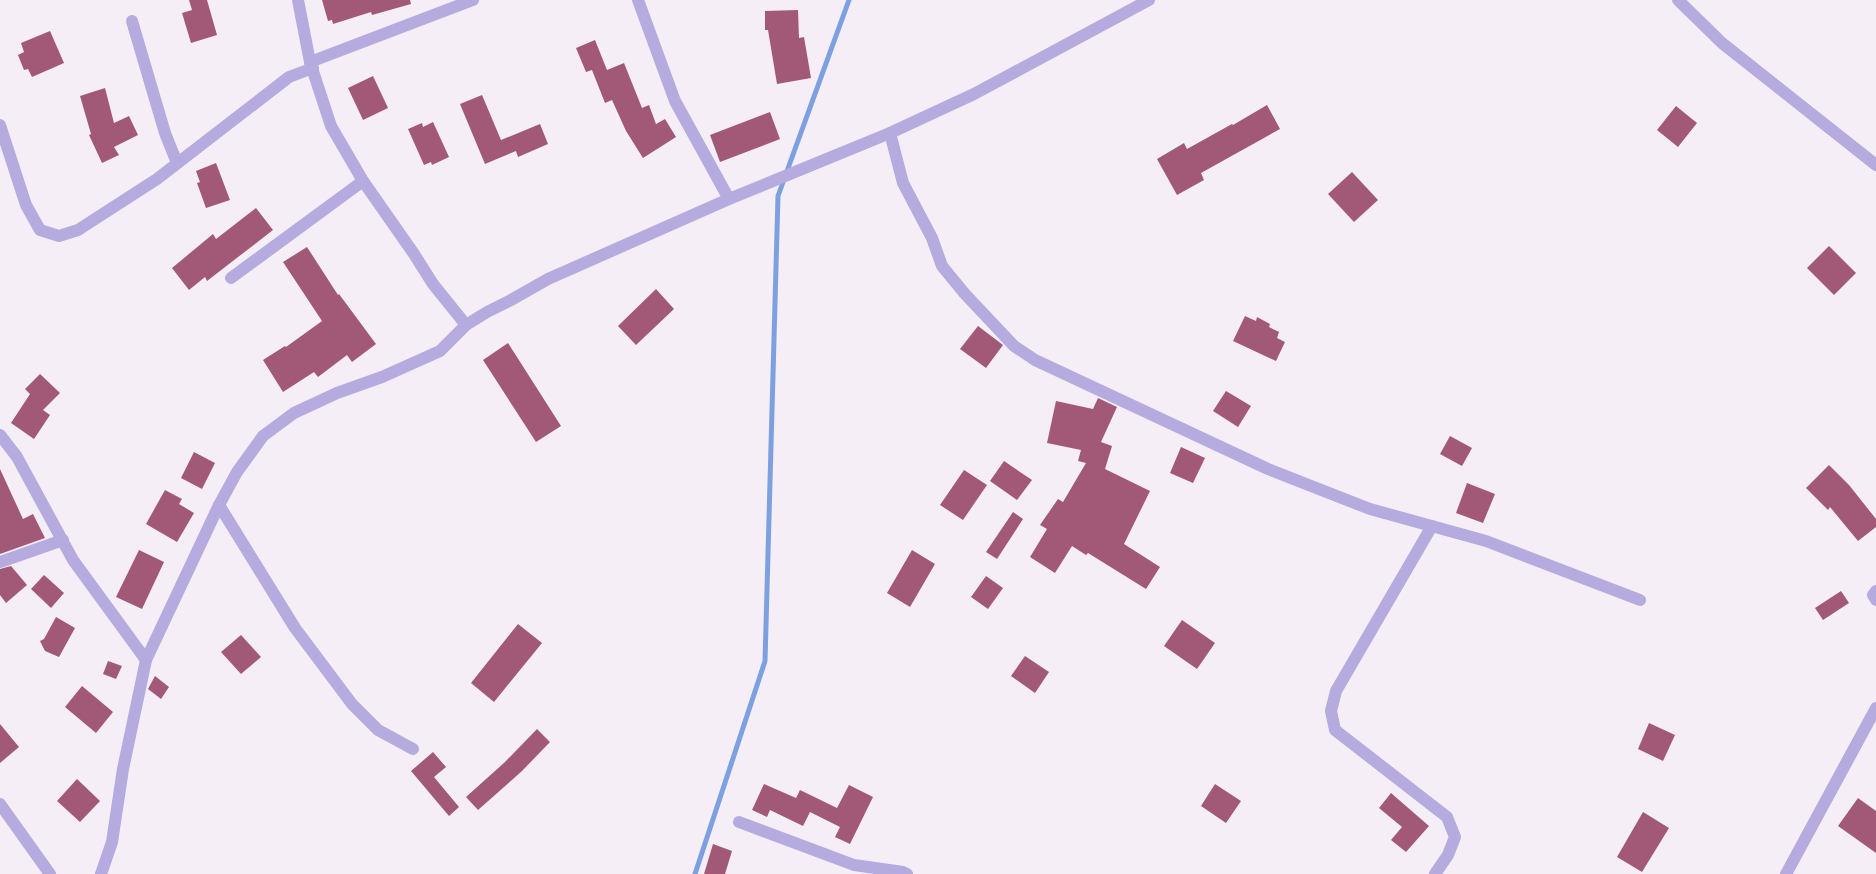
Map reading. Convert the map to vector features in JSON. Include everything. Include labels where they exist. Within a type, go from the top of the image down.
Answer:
[{"type":"street","points":[[298,0],[311,65],[331,126],[363,181],[433,284],[466,325]]},
{"type":"street","points":[[0,125],[30,211],[40,230],[59,236],[78,230],[157,179],[289,77],[311,65],[473,0]]},
{"type":"street","points":[[638,0],[675,101],[729,199]]},
{"type":"street","points":[[101,874],[112,842],[123,769],[146,660],[219,505],[237,472],[263,436],[288,418],[337,393],[382,377],[440,351],[466,325],[487,312],[548,280],[729,199],[890,134],[974,94],[1149,0]]},
{"type":"street","points":[[1678,0],[1722,43],[1876,165]]},
{"type":"street","points":[[132,21],[165,133],[177,163]]},
{"type":"street","points":[[890,134],[903,183],[932,238],[942,266],[965,294],[1014,346],[1035,360],[1268,469],[1370,509],[1486,541],[1640,600]]},
{"type":"street","points":[[231,278],[363,181]]},
{"type":"street","points":[[0,435],[17,457],[73,560],[146,660]]},
{"type":"street","points":[[219,505],[295,628],[352,704],[378,730],[413,749]]},
{"type":"street","points":[[1432,526],[1336,691],[1331,711],[1336,730],[1447,817],[1455,837],[1448,855],[1435,874]]},
{"type":"street","points":[[0,562],[63,540]]},
{"type":"street","points":[[1876,591],[1873,595],[1876,600]]},
{"type":"street","points":[[1786,874],[1876,708]]},
{"type":"street","points":[[0,804],[50,874]]},
{"type":"street","points":[[739,822],[854,865],[903,872],[907,874]]},
{"type":"building","points":[[189,0],[207,0],[217,35],[191,43],[182,13],[192,10]]},
{"type":"building","points":[[322,0],[410,0],[411,4],[372,15],[371,12],[333,24],[332,20],[328,21]]},
{"type":"building","points":[[798,10],[799,38],[804,37],[811,78],[777,84],[768,30],[765,30],[765,11]]},
{"type":"building","points":[[50,31],[64,63],[32,77],[28,69],[24,70],[18,55],[24,52],[21,43]]},
{"type":"building","points":[[595,40],[607,70],[624,63],[642,108],[649,105],[656,124],[665,119],[676,137],[643,158],[626,131],[612,100],[605,103],[592,70],[586,72],[576,48]]},
{"type":"building","points":[[373,76],[388,108],[363,120],[348,88]]},
{"type":"building","points":[[105,88],[114,123],[129,116],[138,135],[114,147],[119,155],[102,163],[89,135],[91,134],[80,96]]},
{"type":"building","points":[[482,95],[501,140],[540,124],[548,144],[518,157],[516,151],[485,164],[460,104]]},
{"type":"building","points":[[1267,105],[1280,129],[1201,173],[1204,180],[1177,195],[1157,159],[1184,143],[1187,149]]},
{"type":"building","points":[[1676,106],[1697,123],[1678,147],[1657,130]]},
{"type":"building","points":[[770,112],[780,139],[720,162],[710,135]]},
{"type":"building","points":[[433,122],[449,157],[432,165],[431,162],[424,165],[408,129],[422,123],[423,127]]},
{"type":"building","points":[[216,163],[230,200],[206,208],[197,183],[200,182],[196,171]]},
{"type":"building","points":[[1352,172],[1378,200],[1354,222],[1328,194]]},
{"type":"building","points":[[256,208],[273,230],[207,281],[205,277],[189,290],[172,268],[213,234],[216,239]]},
{"type":"building","points":[[1829,246],[1856,273],[1834,295],[1807,268]]},
{"type":"building","points":[[307,247],[338,295],[339,294],[376,344],[352,362],[347,355],[318,377],[314,372],[283,392],[263,360],[285,346],[286,347],[322,321],[283,262]]},
{"type":"building","points":[[656,289],[674,309],[636,345],[618,326]]},
{"type":"building","points":[[1245,316],[1256,321],[1257,317],[1270,324],[1269,327],[1279,332],[1277,338],[1285,342],[1276,361],[1233,341]]},
{"type":"building","points":[[978,326],[1003,345],[986,368],[960,349]]},
{"type":"building","points":[[508,343],[561,426],[536,442],[483,360]]},
{"type":"building","points":[[40,374],[60,393],[43,410],[50,415],[34,439],[11,423],[30,394],[25,389]]},
{"type":"building","points":[[1226,391],[1251,406],[1238,427],[1213,411]]},
{"type":"building","points":[[1098,398],[1117,407],[1101,442],[1112,446],[1105,469],[1150,491],[1124,544],[1160,567],[1146,589],[1088,553],[1086,555],[1072,546],[1055,573],[1030,557],[1047,529],[1040,525],[1058,499],[1063,502],[1086,463],[1078,461],[1081,450],[1047,443],[1056,401],[1093,409]]},
{"type":"building","points":[[1450,436],[1472,448],[1462,466],[1440,454]]},
{"type":"building","points":[[1181,447],[1205,458],[1193,483],[1170,473]]},
{"type":"building","points":[[194,452],[215,463],[202,489],[181,478]]},
{"type":"building","points":[[1004,461],[1032,480],[1017,500],[990,481]]},
{"type":"building","points":[[1829,465],[1849,485],[1876,519],[1876,527],[1858,541],[1830,507],[1828,510],[1806,488]]},
{"type":"building","points":[[0,469],[23,519],[33,514],[45,538],[0,554]]},
{"type":"building","points":[[964,470],[987,485],[963,520],[940,505]]},
{"type":"building","points":[[1467,483],[1495,494],[1483,523],[1456,513]]},
{"type":"building","points":[[165,490],[182,499],[179,504],[194,513],[177,542],[146,524]]},
{"type":"building","points":[[1013,512],[1023,519],[997,559],[986,552]]},
{"type":"building","points":[[139,550],[164,562],[142,609],[116,597]]},
{"type":"building","points":[[912,550],[935,564],[910,607],[887,593]]},
{"type":"building","points":[[11,566],[27,585],[6,603],[0,595],[0,569]]},
{"type":"building","points":[[44,575],[64,593],[51,608],[31,589]]},
{"type":"building","points":[[986,576],[1003,588],[988,609],[971,597]]},
{"type":"building","points":[[1841,591],[1849,603],[1823,620],[1815,608]]},
{"type":"building","points":[[56,617],[75,628],[59,657],[45,651],[40,641],[44,639]]},
{"type":"building","points":[[1182,620],[1215,643],[1197,669],[1164,646]]},
{"type":"building","points":[[518,624],[542,643],[494,702],[471,683]]},
{"type":"building","points":[[241,635],[261,657],[241,674],[221,652]]},
{"type":"building","points":[[1025,656],[1049,672],[1035,693],[1011,676]]},
{"type":"building","points":[[108,661],[122,666],[116,679],[103,674]]},
{"type":"building","points":[[155,676],[169,687],[161,699],[148,689]]},
{"type":"building","points":[[82,686],[113,712],[96,733],[65,707]]},
{"type":"building","points":[[1649,723],[1675,735],[1663,761],[1638,749]]},
{"type":"building","points":[[0,724],[19,747],[0,763]]},
{"type":"building","points":[[537,729],[550,742],[522,771],[478,810],[466,797],[505,762]]},
{"type":"building","points":[[433,752],[446,767],[434,777],[459,807],[449,816],[411,771]]},
{"type":"building","points":[[77,779],[100,801],[80,822],[57,801]]},
{"type":"building","points":[[764,784],[796,798],[800,790],[837,808],[849,785],[873,797],[850,844],[835,837],[840,827],[810,812],[803,826],[770,810],[767,817],[752,810]]},
{"type":"building","points":[[1215,784],[1241,801],[1226,823],[1201,806]]},
{"type":"building","points":[[1391,793],[1429,826],[1406,852],[1391,840],[1402,827],[1379,808]]},
{"type":"building","points":[[1858,798],[1876,811],[1876,853],[1838,826]]},
{"type":"building","points":[[1643,812],[1669,828],[1642,872],[1617,857]]},
{"type":"building","points":[[713,844],[732,851],[725,874],[704,874]]},
{"type":"waterway","points":[[695,874],[765,661],[778,196],[849,0]]}]
